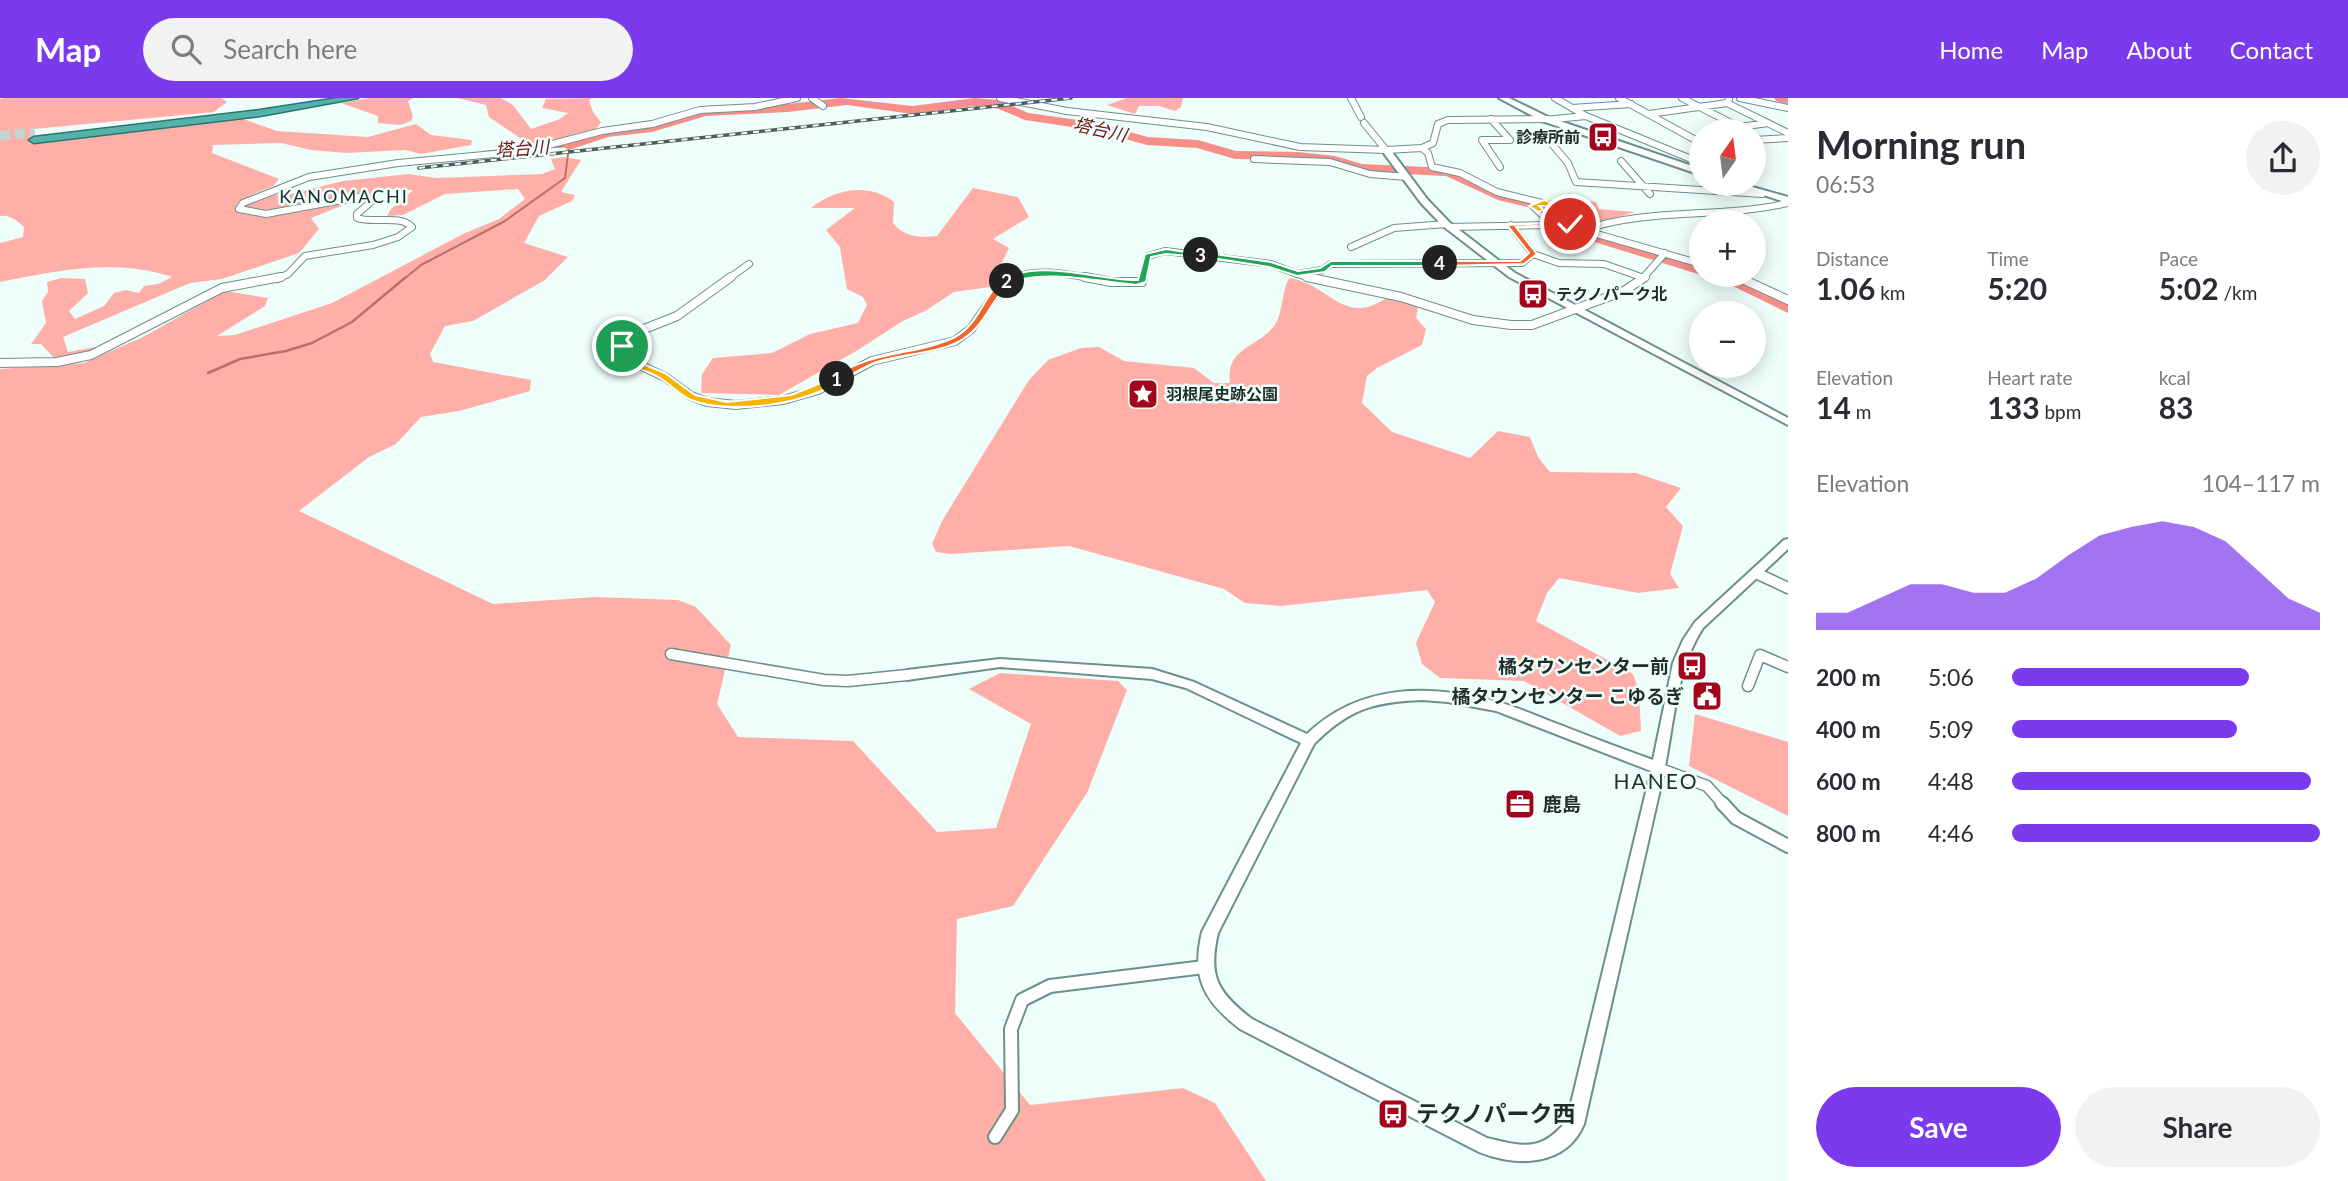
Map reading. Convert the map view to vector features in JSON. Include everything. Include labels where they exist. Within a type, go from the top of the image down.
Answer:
[{"type":"highway","points":[[334,98],[34,136],[225,118],[354,98]]},
{"type":"main road","points":[[1503,98],[1545,119],[1689,167]]},
{"type":"main road","points":[[1766,195],[1788,202]]},
{"type":"street","points":[[0,363],[58,362],[91,355],[222,288],[278,279],[290,272],[305,256],[373,245],[398,237],[412,227],[403,220],[372,222],[357,218],[356,214],[372,201],[364,196],[268,213],[249,213],[239,209],[243,203],[305,177],[398,163],[526,151],[602,131],[652,124],[699,110],[755,107],[797,98]]},
{"type":"street","points":[[812,98],[821,104]]},
{"type":"street","points":[[1000,98],[1067,111],[1207,127],[1300,147],[1386,150],[1422,148],[1433,143],[1435,126],[1443,121],[1586,116]]},
{"type":"street","points":[[1351,98],[1362,120],[1447,226],[1494,263],[1573,310],[1788,422]]},
{"type":"street","points":[[1555,98],[1586,116],[1689,158]]},
{"type":"street","points":[[1619,98],[1687,135]]},
{"type":"street","points":[[1682,98],[1723,119]]},
{"type":"street","points":[[1740,98],[1788,108]]},
{"type":"street","points":[[1649,114],[1728,101],[1788,132]]},
{"type":"street","points":[[1572,108],[1631,104]]},
{"type":"street","points":[[1491,119],[1510,140],[1482,140],[1500,167]]},
{"type":"street","points":[[1766,139],[1788,138]]},
{"type":"street","points":[[1552,144],[1568,163],[1576,181],[1689,189]]},
{"type":"street","points":[[1422,148],[1428,153],[1432,167],[1460,173],[1497,192],[1544,202],[1555,208],[1570,224],[1583,230],[1689,260]]},
{"type":"street","points":[[1254,159],[1330,162],[1370,174],[1406,176]]},
{"type":"street","points":[[1621,161],[1650,194]]},
{"type":"street","points":[[1351,247],[1394,228],[1553,225],[1533,206],[1544,202]]},
{"type":"street","points":[[1583,230],[1606,221],[1632,216],[1766,208],[1788,202]]},
{"type":"street","points":[[1511,225],[1533,254],[1559,263],[1604,264],[1644,278]]},
{"type":"street","points":[[749,264],[677,316],[634,333],[622,346],[621,356],[662,375],[692,397],[727,405],[740,405],[793,398],[828,385],[849,371],[870,362],[954,341],[966,334],[988,309],[999,287],[1018,275],[1046,273],[1142,282],[1148,256],[1166,251],[1271,264],[1338,288],[1380,292],[1481,324],[1532,326],[1624,290],[1644,278],[1665,253]]},
{"type":"street","points":[[1297,274],[1322,270],[1331,264],[1522,263],[1533,254]]},
{"type":"street","points":[[1759,287],[1788,300]]},
{"type":"street","points":[[1788,543],[1699,625],[1687,643],[1679,663],[1658,768],[1575,1124],[1563,1142],[1541,1153],[1514,1154],[1485,1146],[1246,1024],[1217,999],[1208,983],[1204,968],[1205,949],[1210,932],[1309,741],[1320,727],[1352,707],[1394,696],[1443,696],[1498,707],[1658,768],[1707,786],[1736,818],[1788,846]]},
{"type":"street","points":[[1756,573],[1788,588]]},
{"type":"street","points":[[671,654],[824,680],[848,681],[1000,663],[1152,674],[1190,685],[1309,741]]},
{"type":"street","points":[[1748,686],[1760,655],[1788,667]]},
{"type":"street","points":[[995,1137],[1012,1110],[1011,1029],[1022,1000],[1050,986],[1204,968]]},
{"type":"shaded area","points":[[221,98],[227,102],[214,112],[34,129],[32,142],[243,119],[277,131],[368,137],[416,124],[431,135],[472,140],[471,145],[421,154],[405,150],[346,153],[311,150],[281,143],[213,145],[212,153],[279,179],[273,186],[248,196],[290,194],[343,181],[409,174],[436,178],[542,174],[555,169],[551,159],[563,157],[581,160],[561,192],[575,195],[572,201],[539,216],[524,243],[568,257],[545,280],[473,321],[445,326],[430,354],[433,362],[531,380],[530,391],[459,411],[421,417],[396,444],[369,457],[299,511],[493,604],[596,597],[678,600],[696,607],[731,645],[717,704],[738,737],[853,741],[937,832],[996,828],[1031,724],[969,689],[1000,673],[1118,681],[1127,690],[1087,793],[1013,906],[957,919],[955,1013],[1030,1105],[1183,1088],[1215,1103],[1266,1181],[0,1181],[0,369],[84,363],[143,337],[225,291],[268,298],[265,306],[217,336],[235,335],[332,303],[463,234],[499,219],[525,199],[518,189],[445,194],[403,215],[387,216],[391,209],[413,190],[384,189],[311,218],[319,229],[299,253],[222,279],[190,283],[63,337],[68,352],[96,347],[80,356],[55,359],[41,344],[31,344],[46,323],[42,301],[48,292],[47,282],[61,278],[85,279],[88,293],[69,311],[75,319],[104,306],[114,293],[126,290],[139,293],[144,286],[158,284],[172,277],[151,271],[108,267],[0,282],[0,243],[23,237],[24,227],[10,217],[0,216],[0,99]]},
{"type":"shaded area","points":[[370,98],[414,98],[408,101],[413,116],[411,121],[400,125],[378,123],[378,116],[341,103]]},
{"type":"shaded area","points":[[457,98],[501,98],[513,105],[531,129],[560,119],[568,113],[542,108],[546,99],[592,98],[589,100],[593,112],[601,122],[595,131],[514,151],[521,147],[523,140],[489,117],[486,105]]},
{"type":"shaded area","points":[[1127,98],[1183,98],[1181,107],[1175,111],[1159,106],[1139,106],[1135,114],[1107,105]]},
{"type":"shaded area","points":[[973,188],[1018,197],[1029,217],[993,239],[1009,248],[990,287],[954,292],[779,395],[701,393],[702,374],[713,358],[772,353],[810,334],[858,323],[867,305],[863,297],[847,289],[840,247],[826,230],[855,208],[811,208],[820,201],[852,190],[873,192],[894,202],[893,223],[897,228],[907,234],[937,236]]},
{"type":"shaded area","points":[[1584,201],[1596,202],[1599,209],[1635,212],[1602,222],[1583,224],[1574,221],[1557,204],[1584,207]]},
{"type":"shaded area","points":[[1289,278],[1304,282],[1349,307],[1375,305],[1391,295],[1403,297],[1418,308],[1416,318],[1426,329],[1422,345],[1367,376],[1362,403],[1392,432],[1470,458],[1498,431],[1530,437],[1538,457],[1550,472],[1636,473],[1681,488],[1666,507],[1683,526],[1670,574],[1679,588],[1638,593],[1559,578],[1547,593],[1536,621],[1633,674],[1639,691],[1641,731],[1620,736],[1524,681],[1440,678],[1422,664],[1416,643],[1435,602],[1427,590],[1281,606],[1245,603],[1224,589],[1069,546],[951,554],[936,552],[932,544],[942,521],[1029,380],[1048,360],[1081,348],[1099,347],[1124,361],[1194,368],[1214,383],[1230,383],[1230,370],[1239,353],[1263,337],[1277,321]]},
{"type":"shaded area","points":[[1695,714],[1788,742],[1788,816],[1689,766]]},
{"type":"waterway","points":[[1780,98],[1788,100]]},
{"type":"waterway","name":"塔台川","points":[[569,146],[606,133],[652,128],[705,112],[788,108],[847,101],[912,110],[975,102],[999,104],[1025,116],[1093,126],[1147,141],[1198,144],[1235,155],[1298,156],[1335,160],[1361,168],[1448,172],[1503,197],[1545,207],[1560,224],[1577,232],[1689,266]]},
{"type":"waterway","points":[[404,279],[421,265],[505,221],[565,178],[569,146],[552,147]]},
{"type":"waterway","name":"塔台川","points":[[484,152],[502,150]]},
{"type":"waterway","points":[[208,373],[240,359],[286,351],[312,343],[352,322],[406,277]]},
{"type":"waterway","name":"塔台川","points":[[1743,287],[1788,308]]},
{"type":"tunnel","points":[[0,136],[35,132]]},
{"type":"railway","points":[[419,168],[1071,98]]},
{"type":"place","name":"診療所前","points":[[1603,137]]},
{"type":"place","name":"テクノパーク北","points":[[1533,294]]},
{"type":"place","name":"羽根尾史跡公園","points":[[1143,394]]},
{"type":"place","name":"橘タウンセンター前","points":[[1692,666]]},
{"type":"place","name":"橘タウンセンター こゆるぎ","points":[[1707,696]]},
{"type":"place","name":"鹿島","points":[[1520,804]]},
{"type":"place","name":"テクノパーク西","points":[[1393,1114]]},
{"type":"district","name":"KANOMACHI","points":[[344,197]]},
{"type":"district","name":"HANEO","points":[[1656,782]]},
{"type":"route","points":[[622,346],[621,356],[662,375],[692,397],[727,405],[740,405],[810,393],[870,362],[954,341],[966,334],[988,309],[999,287],[1018,275],[1046,273],[1136,283],[1142,282],[1148,256],[1166,251],[1271,264],[1297,274],[1322,270],[1331,264],[1522,263],[1533,254],[1511,225],[1553,225],[1533,206],[1544,202],[1555,208],[1570,224]]}]
